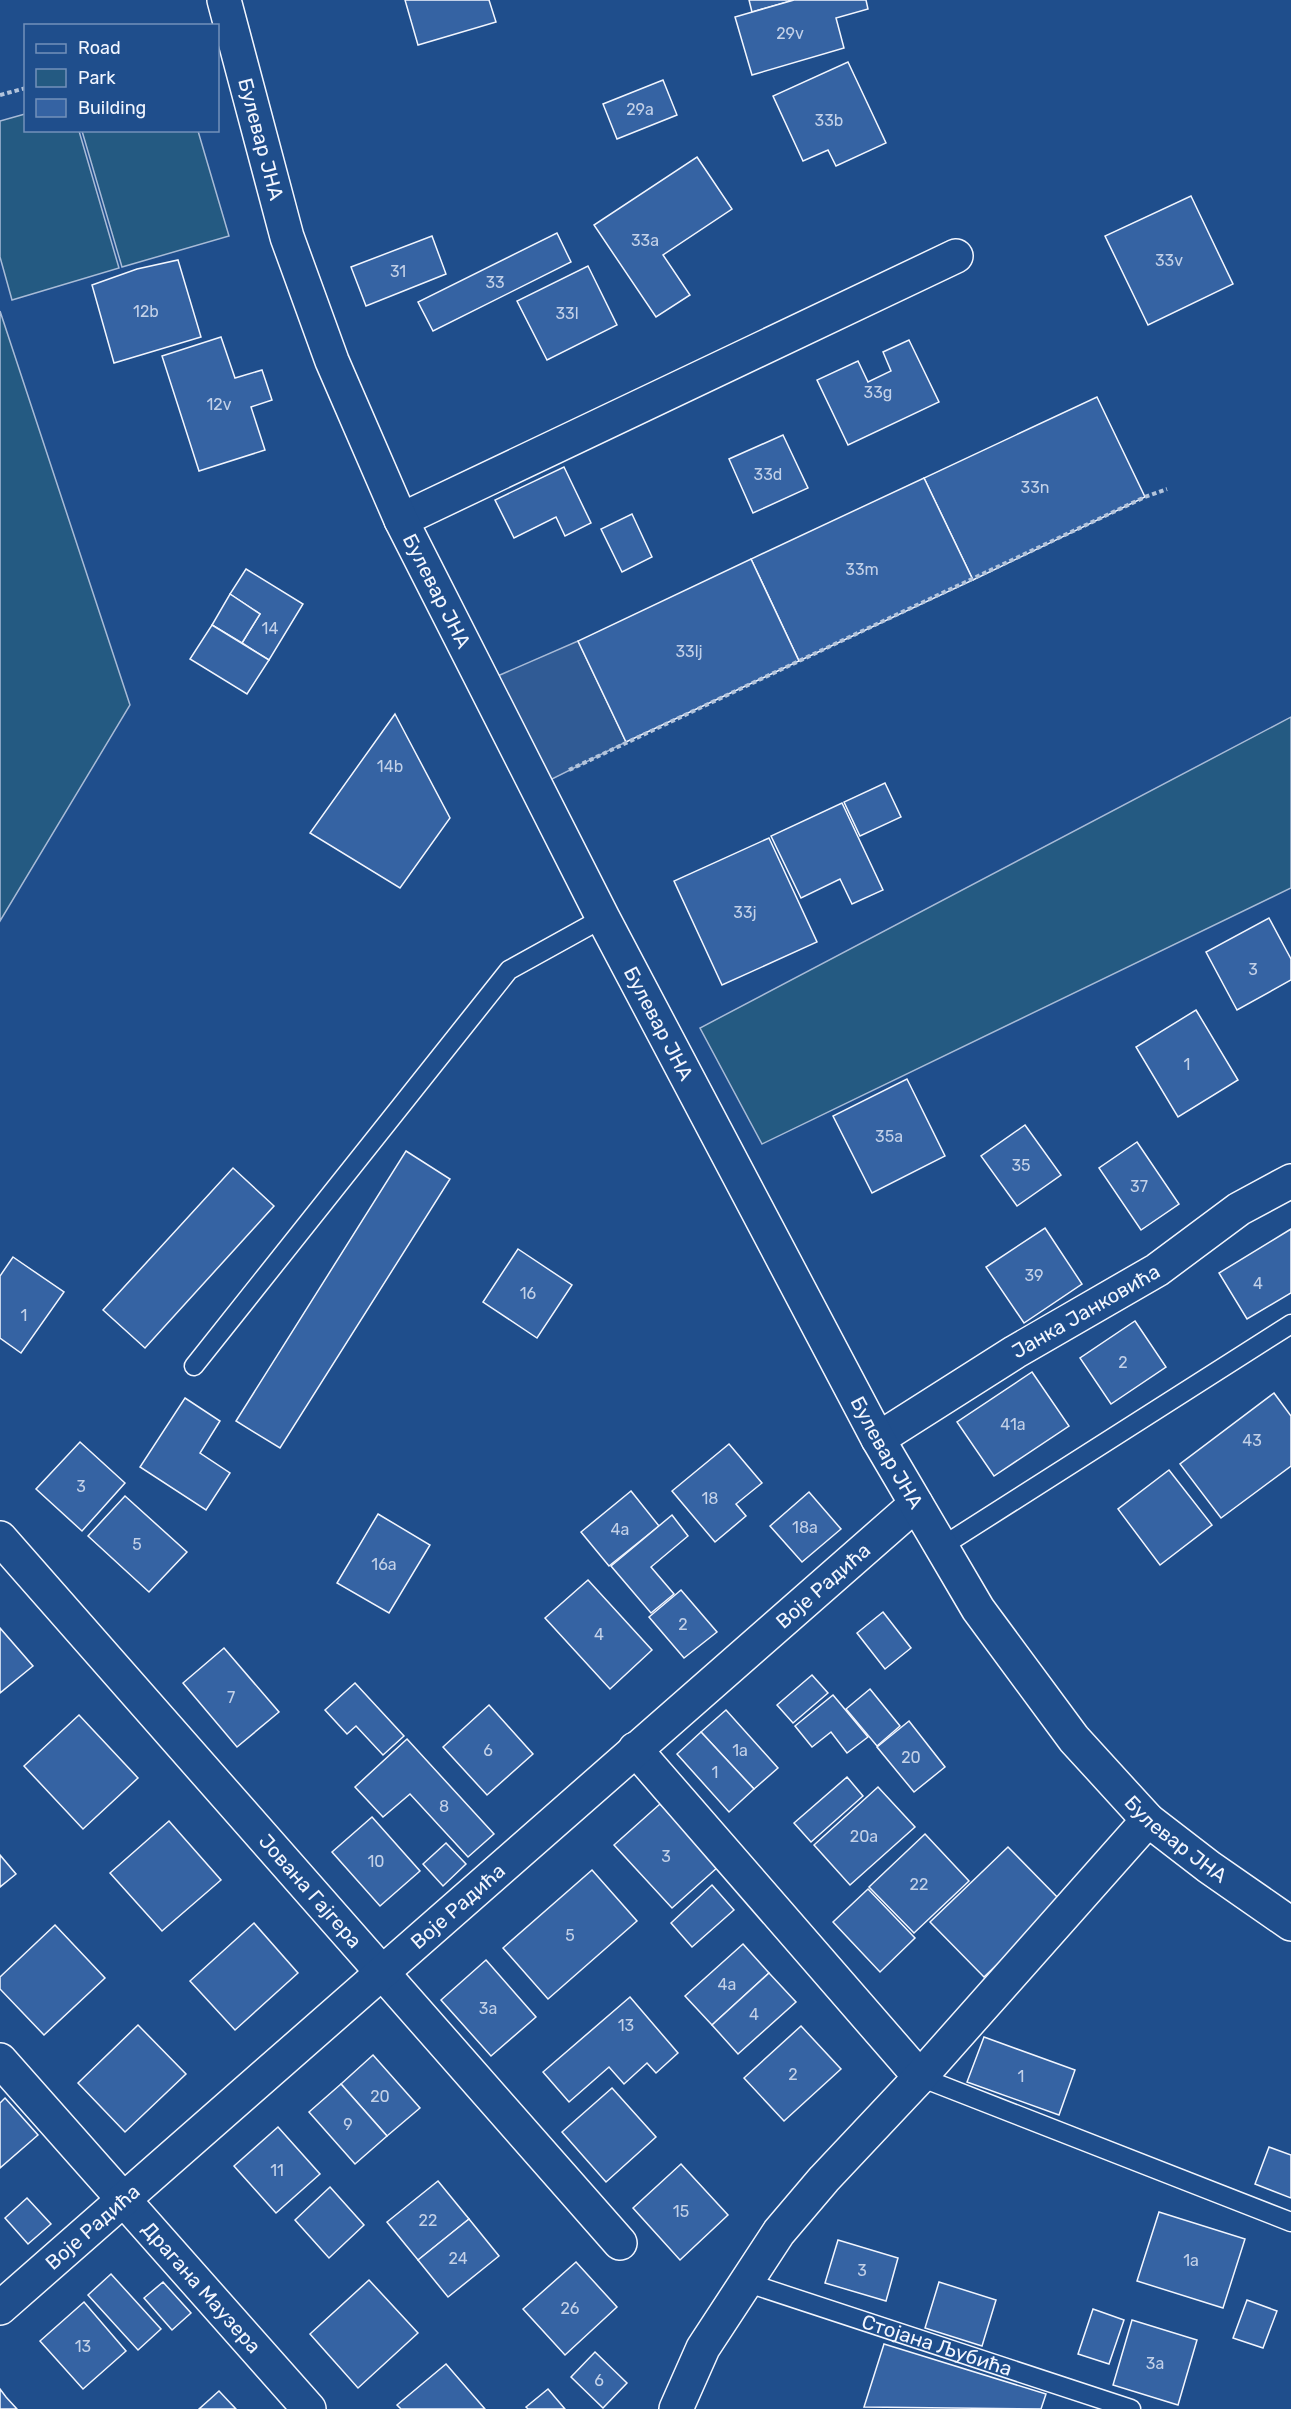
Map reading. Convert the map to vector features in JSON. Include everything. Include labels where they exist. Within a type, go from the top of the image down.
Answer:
[{"type":"street","name":"Булевар ЈНА","points":[[224,0],[287,237],[332,361],[401,520],[603,918],[878,1439],[978,1609],[1059,1720],[1113,1785],[1148,1820],[1209,1867],[1291,1924]]},
{"type":"street","points":[[401,520],[956,256]]},
{"type":"street","name":"Јанка Јанковића","points":[[878,1439],[1016,1352],[1157,1270],[1239,1209],[1291,1180]]},
{"type":"street","name":"Воје Радића","points":[[0,2308],[916,1504]]},
{"type":"street","name":"Јована Гајгера","points":[[0,1538],[620,2243]]},
{"type":"street","points":[[635,1749],[920,2078]]},
{"type":"street","points":[[676,2409],[703,2348],[779,2232],[824,2179],[920,2078],[1148,1820]]},
{"type":"street","name":"Драгана Маузера","points":[[0,2061],[309,2409]]},
{"type":"lane","points":[[194,1366],[509,970],[603,918]]},
{"type":"lane","points":[[941,1547],[1291,1324]]},
{"type":"lane","points":[[920,2078],[1291,2222]]},
{"type":"lane","name":"Стојана Љубића","points":[[745,2282],[1131,2409]]},
{"type":"path","points":[[0,95],[24,89]]},
{"type":"path","points":[[565,772],[1135,502],[1167,489]]},
{"type":"green space","points":[[24,114],[24,132],[79,132],[119,268],[12,300],[0,257],[0,121]]},
{"type":"green space","points":[[82,132],[198,132],[229,236],[122,267]]},
{"type":"green space","points":[[0,311],[130,705],[0,921]]},
{"type":"green space","points":[[1291,717],[1291,888],[762,1144],[700,1028]]},
{"type":"shaded area","points":[[578,641],[626,742],[544,783],[493,678]]},
{"type":"building","points":[[405,0],[489,0],[496,22],[418,45]]},
{"type":"building","points":[[749,0],[794,0],[752,12]]},
{"type":"building","points":[[794,0],[866,0],[868,9],[836,18],[844,48],[752,75],[735,17]]},
{"type":"building","points":[[848,62],[886,143],[836,166],[828,150],[803,161],[773,96]]},
{"type":"building","points":[[663,80],[677,115],[617,139],[603,104]]},
{"type":"building","points":[[697,157],[732,209],[663,255],[690,295],[656,317],[594,225]]},
{"type":"building","points":[[1191,196],[1233,284],[1148,325],[1105,236]]},
{"type":"building","points":[[557,233],[571,262],[433,331],[418,302]]},
{"type":"building","points":[[432,236],[446,274],[366,306],[351,267]]},
{"type":"building","points":[[178,260],[201,337],[114,363],[92,285],[137,269]]},
{"type":"building","points":[[588,266],[617,325],[547,360],[517,301]]},
{"type":"building","points":[[221,337],[235,378],[262,370],[272,400],[251,407],[265,450],[199,471],[162,356]]},
{"type":"building","points":[[909,340],[939,402],[848,445],[817,380],[858,361],[868,382],[891,371],[883,352]]},
{"type":"building","points":[[1097,397],[1145,497],[973,580],[924,478]]},
{"type":"building","points":[[783,435],[808,488],[753,513],[729,459]]},
{"type":"building","points":[[564,467],[591,523],[565,536],[556,517],[514,538],[495,500]]},
{"type":"building","points":[[924,478],[973,580],[799,661],[751,559]]},
{"type":"building","points":[[632,514],[652,557],[622,572],[601,529]]},
{"type":"building","points":[[751,559],[799,661],[626,742],[578,641]]},
{"type":"building","points":[[246,569],[303,604],[269,660],[242,643],[260,614],[230,594]]},
{"type":"building","points":[[230,594],[260,614],[242,643],[212,625]]},
{"type":"building","points":[[212,625],[269,660],[247,694],[190,659]]},
{"type":"building","points":[[395,714],[450,818],[400,888],[310,833]]},
{"type":"building","points":[[885,783],[901,817],[860,836],[844,802]]},
{"type":"building","points":[[842,803],[883,890],[852,904],[840,879],[801,898],[771,836]]},
{"type":"building","points":[[769,838],[817,942],[722,985],[674,881]]},
{"type":"building","points":[[1269,918],[1291,959],[1291,980],[1237,1010],[1206,952]]},
{"type":"building","points":[[1196,1010],[1238,1080],[1178,1117],[1136,1047]]},
{"type":"building","points":[[907,1079],[945,1156],[872,1193],[833,1116]]},
{"type":"building","points":[[1025,1125],[1061,1175],[1017,1206],[981,1156]]},
{"type":"building","points":[[1137,1142],[1179,1204],[1141,1230],[1099,1168]]},
{"type":"building","points":[[406,1151],[450,1179],[280,1448],[236,1421]]},
{"type":"building","points":[[233,1168],[274,1206],[145,1348],[103,1310]]},
{"type":"building","points":[[1045,1228],[1082,1284],[1024,1323],[986,1267]]},
{"type":"building","points":[[1291,1229],[1291,1293],[1247,1319],[1219,1273]]},
{"type":"building","points":[[518,1249],[572,1285],[537,1338],[483,1302]]},
{"type":"building","points":[[13,1257],[64,1292],[21,1353],[0,1338],[0,1276]]},
{"type":"building","points":[[1135,1321],[1166,1367],[1111,1404],[1080,1358]]},
{"type":"building","points":[[1032,1372],[1069,1426],[994,1476],[957,1422]]},
{"type":"building","points":[[1274,1393],[1291,1416],[1291,1466],[1221,1518],[1180,1464]]},
{"type":"building","points":[[185,1398],[220,1421],[200,1453],[230,1473],[206,1510],[140,1467]]},
{"type":"building","points":[[80,1442],[125,1483],[82,1531],[36,1489]]},
{"type":"building","points":[[729,1444],[762,1483],[736,1504],[746,1516],[715,1542],[672,1491]]},
{"type":"building","points":[[1169,1470],[1212,1525],[1160,1565],[1118,1509]]},
{"type":"building","points":[[631,1491],[659,1526],[609,1566],[581,1532]]},
{"type":"building","points":[[809,1492],[841,1529],[802,1562],[770,1526]]},
{"type":"building","points":[[125,1496],[187,1552],[149,1592],[88,1536]]},
{"type":"building","points":[[378,1514],[430,1545],[389,1613],[337,1583]]},
{"type":"building","points":[[672,1515],[688,1536],[651,1567],[674,1594],[651,1613],[611,1566]]},
{"type":"building","points":[[588,1580],[652,1650],[610,1689],[545,1618]]},
{"type":"building","points":[[681,1590],[717,1632],[684,1658],[649,1617]]},
{"type":"building","points":[[883,1612],[911,1648],[885,1669],[857,1633]]},
{"type":"building","points":[[0,1628],[33,1666],[0,1693]]},
{"type":"building","points":[[224,1648],[279,1712],[237,1747],[183,1683]]},
{"type":"building","points":[[812,1675],[828,1693],[793,1723],[777,1705]]},
{"type":"building","points":[[355,1683],[404,1736],[383,1755],[356,1726],[347,1734],[325,1710]]},
{"type":"building","points":[[870,1689],[900,1726],[877,1746],[846,1709]]},
{"type":"building","points":[[833,1695],[868,1737],[847,1753],[831,1732],[812,1747],[795,1726]]},
{"type":"building","points":[[489,1705],[533,1754],[487,1795],[443,1747]]},
{"type":"building","points":[[726,1710],[778,1768],[754,1789],[701,1732]]},
{"type":"building","points":[[79,1715],[138,1778],[83,1829],[24,1766]]},
{"type":"building","points":[[909,1721],[945,1767],[914,1792],[877,1747]]},
{"type":"building","points":[[701,1732],[754,1789],[729,1812],[677,1754]]},
{"type":"building","points":[[407,1739],[494,1834],[468,1857],[410,1794],[383,1817],[355,1787]]},
{"type":"building","points":[[847,1777],[863,1796],[811,1842],[794,1823]]},
{"type":"building","points":[[878,1787],[915,1827],[850,1885],[814,1845]]},
{"type":"building","points":[[660,1804],[718,1867],[672,1908],[614,1845]]},
{"type":"building","points":[[372,1817],[420,1871],[380,1906],[332,1852]]},
{"type":"building","points":[[169,1821],[221,1880],[162,1931],[110,1873]]},
{"type":"building","points":[[925,1834],[969,1881],[914,1933],[869,1887]]},
{"type":"building","points":[[446,1843],[466,1864],[443,1886],[423,1864]]},
{"type":"building","points":[[1008,1847],[1062,1902],[984,1977],[930,1922]]},
{"type":"building","points":[[0,1855],[16,1874],[0,1887]]},
{"type":"building","points":[[592,1870],[637,1921],[548,1999],[503,1948]]},
{"type":"building","points":[[712,1885],[734,1910],[692,1947],[671,1923]]},
{"type":"building","points":[[868,1889],[915,1938],[880,1972],[833,1922]]},
{"type":"building","points":[[254,1923],[298,1973],[235,2030],[190,1981]]},
{"type":"building","points":[[55,1925],[105,1978],[44,2035],[0,1989],[0,1977]]},
{"type":"building","points":[[743,1944],[769,1973],[712,2025],[685,1996]]},
{"type":"building","points":[[486,1960],[536,2017],[491,2056],[441,2000]]},
{"type":"building","points":[[769,1973],[796,2002],[738,2054],[712,2025]]},
{"type":"building","points":[[630,1997],[678,2053],[656,2073],[647,2063],[624,2084],[609,2067],[569,2102],[543,2072]]},
{"type":"building","points":[[138,2025],[186,2074],[125,2132],[78,2083]]},
{"type":"building","points":[[801,2026],[841,2069],[784,2121],[744,2078]]},
{"type":"building","points":[[984,2037],[1075,2070],[1059,2115],[967,2082]]},
{"type":"building","points":[[373,2055],[420,2108],[387,2136],[341,2084]]},
{"type":"building","points":[[341,2084],[387,2136],[355,2164],[309,2112]]},
{"type":"building","points":[[612,2088],[656,2137],[606,2182],[562,2132]]},
{"type":"building","points":[[5,2098],[38,2135],[0,2168],[0,2103]]},
{"type":"building","points":[[278,2127],[320,2174],[276,2213],[234,2166]]},
{"type":"building","points":[[1269,2147],[1291,2155],[1291,2198],[1255,2184]]},
{"type":"building","points":[[681,2164],[728,2215],[680,2260],[633,2208]]},
{"type":"building","points":[[438,2181],[469,2219],[418,2260],[387,2222]]},
{"type":"building","points":[[330,2187],[364,2225],[329,2258],[295,2220]]},
{"type":"building","points":[[27,2198],[51,2224],[28,2244],[5,2218]]},
{"type":"building","points":[[1159,2212],[1245,2239],[1223,2308],[1137,2281]]},
{"type":"building","points":[[469,2219],[499,2256],[448,2297],[418,2260]]},
{"type":"building","points":[[838,2240],[898,2258],[886,2301],[825,2283]]},
{"type":"building","points":[[576,2262],[617,2307],[565,2355],[523,2309]]},
{"type":"building","points":[[111,2274],[161,2329],[138,2350],[88,2295]]},
{"type":"building","points":[[369,2280],[418,2333],[358,2388],[310,2334]]},
{"type":"building","points":[[163,2282],[191,2313],[172,2330],[144,2298]]},
{"type":"building","points":[[939,2282],[996,2300],[982,2346],[925,2328]]},
{"type":"building","points":[[1247,2300],[1277,2311],[1263,2348],[1233,2338]]},
{"type":"building","points":[[84,2302],[126,2351],[83,2389],[40,2341]]},
{"type":"building","points":[[1093,2309],[1124,2320],[1109,2364],[1078,2354]]},
{"type":"building","points":[[1132,2320],[1197,2340],[1178,2405],[1113,2385]]},
{"type":"building","points":[[884,2344],[1046,2394],[1041,2409],[864,2407]]},
{"type":"building","points":[[595,2352],[627,2383],[603,2408],[571,2377]]},
{"type":"building","points":[[446,2364],[485,2409],[401,2409],[397,2405]]},
{"type":"building","points":[[0,2389],[6,2397],[17,2409],[0,2409]]},
{"type":"building","points":[[548,2389],[565,2409],[528,2409],[526,2407]]},
{"type":"building","points":[[219,2391],[236,2409],[199,2409]]}]
